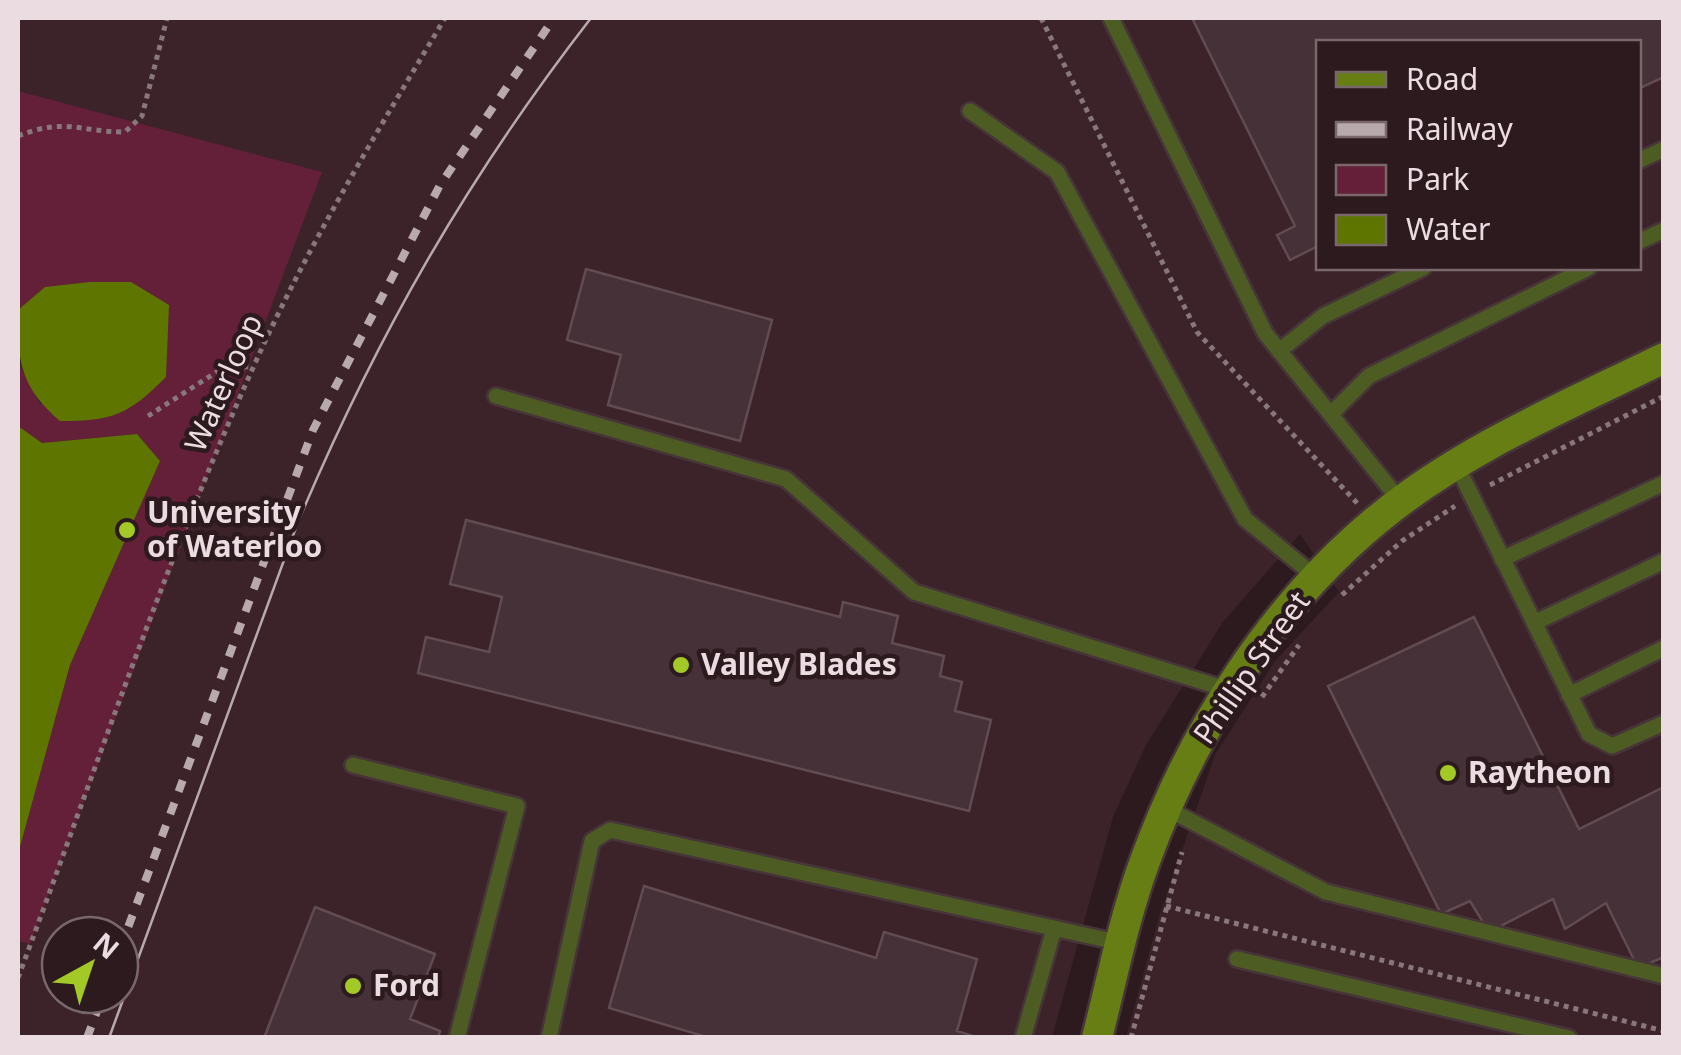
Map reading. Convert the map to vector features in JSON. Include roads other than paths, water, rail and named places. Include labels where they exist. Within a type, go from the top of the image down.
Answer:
[{"type":"street","name":"Phillip Street","points":[[1097,1038],[1143,864],[1178,815],[1192,752],[1229,690],[1326,590],[1402,502],[1457,466],[1660,368]]},
{"type":"lane","points":[[1111,18],[1266,334],[1402,502]]},
{"type":"lane","points":[[970,111],[1057,172],[1245,519],[1326,590]]},
{"type":"lane","points":[[1641,160],[1664,149]]},
{"type":"lane","points":[[1641,241],[1664,230]]},
{"type":"lane","points":[[1278,351],[1324,316],[1418,270]]},
{"type":"lane","points":[[1332,413],[1370,376],[1584,270]]},
{"type":"lane","points":[[496,396],[786,479],[914,592],[1229,690]]},
{"type":"lane","points":[[1457,466],[1589,734],[1612,746],[1664,722]]},
{"type":"lane","points":[[1502,559],[1664,483]]},
{"type":"lane","points":[[1534,624],[1664,561]]},
{"type":"lane","points":[[1569,695],[1664,648]]},
{"type":"lane","points":[[353,765],[517,806],[457,1038]]},
{"type":"lane","points":[[1178,815],[1326,892],[1664,976]]},
{"type":"lane","points":[[548,1038],[592,841],[610,830],[1121,943]]},
{"type":"lane","points":[[1023,1038],[1054,929]]},
{"type":"lane","points":[[1237,960],[1569,1038]]},
{"type":"water","points":[[131,282],[169,305],[166,377],[141,400],[119,413],[60,421],[36,396],[24,372],[18,310],[45,287]]},
{"type":"water","points":[[18,426],[42,443],[137,434],[160,461],[70,665],[18,854]]},
{"type":"tram line","points":[[109,1038],[298,522],[328,453],[393,323],[465,198],[591,18]]},
{"type":"railway","points":[[133,915],[313,430],[440,185],[554,18]]},
{"type":"railway","points":[[87,1038],[96,1015]]},
{"type":"place","name":"University of Waterloo","points":[[127,530]]},
{"type":"place","name":"Valley Blades","points":[[681,665]]},
{"type":"place","name":"Raytheon","points":[[1448,773]]},
{"type":"place","name":"Ford","points":[[353,986]]}]
